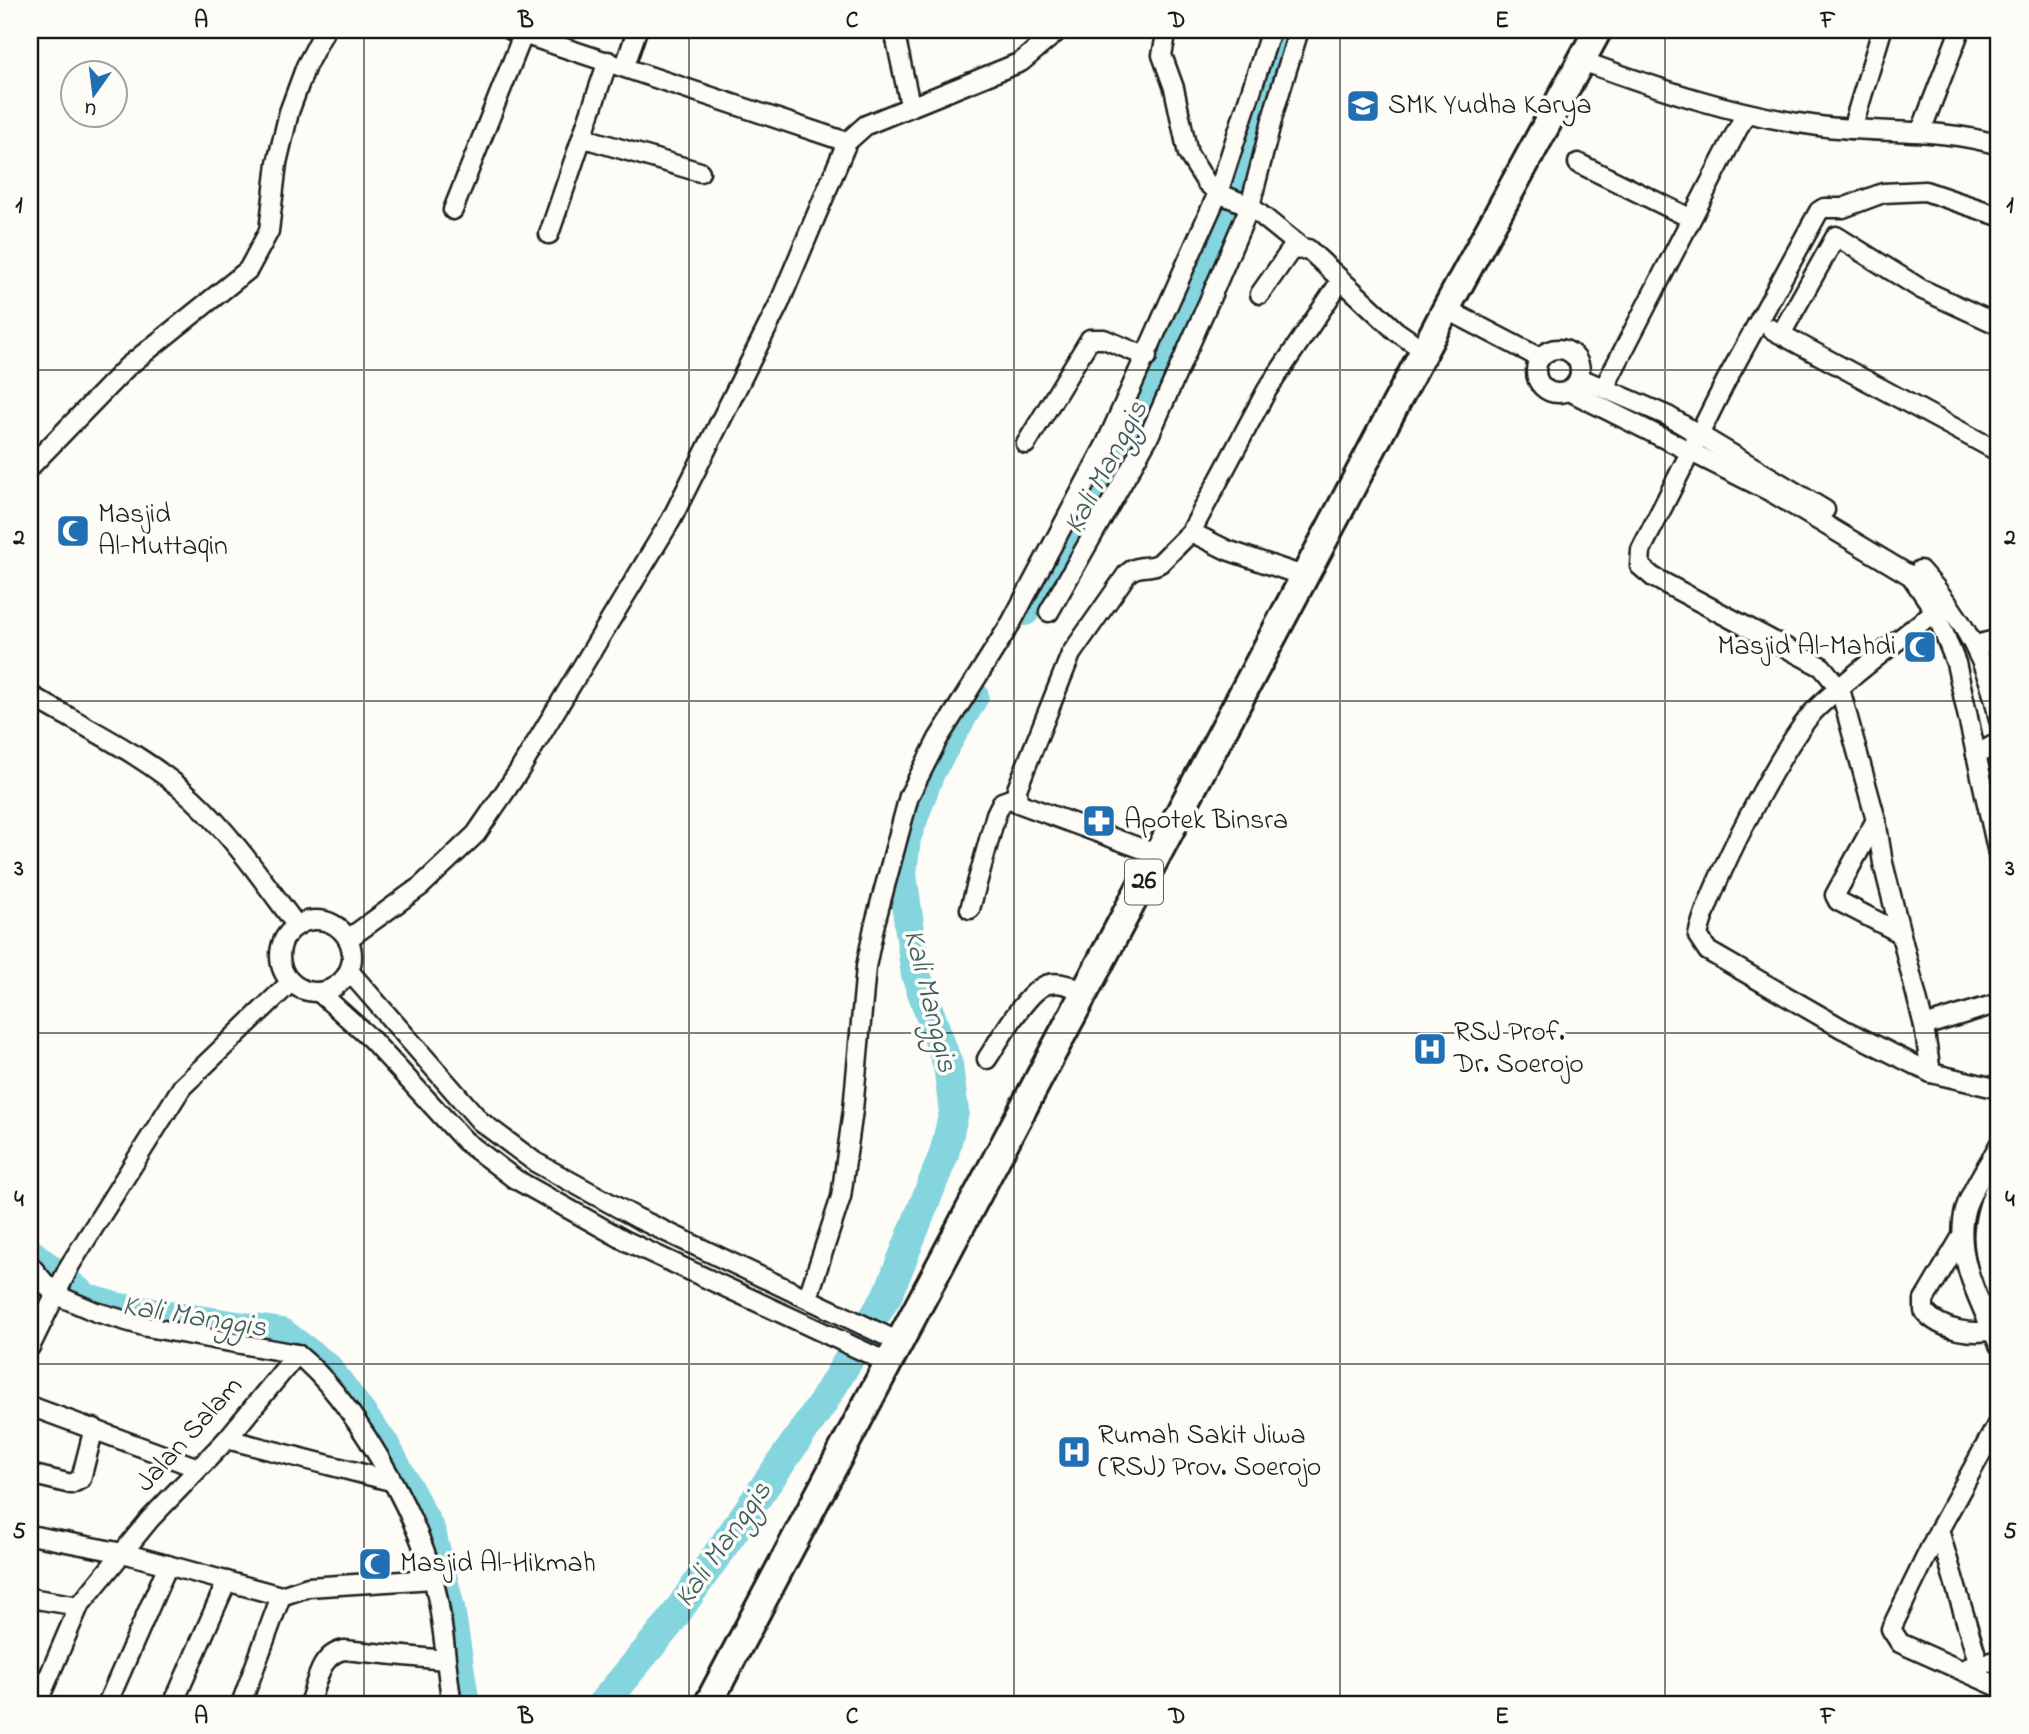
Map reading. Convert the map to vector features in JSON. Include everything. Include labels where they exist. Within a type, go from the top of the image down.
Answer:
[{"type":"highway","name":"26","points":[[708,1704],[884,1348],[1086,993],[1446,309],[1598,30]]},
{"type":"street","points":[[30,467],[127,367],[248,270],[268,231],[277,163],[289,112],[306,66],[325,30]]},
{"type":"street","points":[[549,234],[584,138],[616,64],[637,30]]},
{"type":"street","points":[[894,30],[910,105]]},
{"type":"street","points":[[348,939],[421,886],[476,834],[519,771],[671,520],[779,304],[847,142],[866,125],[1021,62],[1059,30]]},
{"type":"street","points":[[1167,30],[1162,55],[1174,88],[1188,154],[1206,183],[1220,194],[1247,205],[1302,248],[1314,253],[1340,282],[1396,331],[1425,351]]},
{"type":"street","points":[[808,1297],[841,1197],[853,1110],[866,967],[909,796],[937,739],[1018,611],[1107,444],[1220,194],[1271,30]]},
{"type":"street","points":[[1049,612],[1149,436],[1247,205],[1299,30]]},
{"type":"street","points":[[1852,129],[1882,30]]},
{"type":"street","points":[[1921,131],[1960,30]]},
{"type":"street","points":[[453,209],[520,31],[847,142]]},
{"type":"street","points":[[1582,61],[1745,113],[1788,122],[1969,136],[1999,145]]},
{"type":"street","points":[[1605,386],[1745,113]]},
{"type":"street","points":[[584,138],[699,172]]},
{"type":"street","points":[[1578,163],[1690,218]]},
{"type":"street","points":[[1931,1073],[1924,1026],[1883,863],[1877,820],[1840,689],[1822,667],[1653,577],[1640,566],[1641,550],[1693,452],[1726,381],[1760,323],[1815,217],[1824,208],[1843,208],[1884,193],[1925,191],[1999,216]]},
{"type":"street","points":[[1781,334],[1836,236],[1843,208]]},
{"type":"street","points":[[1836,236],[1921,289],[1999,325]]},
{"type":"street","points":[[1259,294],[1291,250],[1302,248]]},
{"type":"street","points":[[970,909],[996,814],[1002,802],[1016,797],[1071,654],[1127,574],[1136,566],[1155,566],[1160,563],[1191,532],[1267,390],[1340,282]]},
{"type":"street","points":[[1446,309],[1540,358]]},
{"type":"street","points":[[1760,323],[1999,452]]},
{"type":"street","points":[[1026,444],[1090,339],[1104,339],[1147,357]]},
{"type":"street","points":[[1574,384],[1579,363],[1568,351],[1553,349],[1540,358],[1536,372],[1541,386],[1554,393],[1574,384],[1605,386],[1701,434],[1917,568],[1938,590],[1976,645],[1999,720]]},
{"type":"street","points":[[1574,384],[1693,452],[1771,492],[1911,576],[1935,611],[1956,663],[1999,858]]},
{"type":"street","points":[[1191,532],[1227,550],[1306,576]]},
{"type":"street","points":[[1935,611],[1815,710],[1774,772],[1729,859],[1698,936],[1708,951],[1843,1029],[1931,1073],[1999,1090]]},
{"type":"street","points":[[1976,645],[1999,639]]},
{"type":"street","points":[[30,695],[142,760],[192,797],[238,848],[297,926]]},
{"type":"street","points":[[1976,755],[1999,742]]},
{"type":"street","points":[[1016,797],[1023,807],[1159,855]]},
{"type":"street","points":[[1877,820],[1835,895],[1838,901],[1900,933]]},
{"type":"street","points":[[320,921],[331,924],[348,939],[352,950],[349,971],[337,986],[319,992],[309,991],[291,982],[285,973],[280,952],[283,942],[297,926],[320,921]]},
{"type":"street","points":[[349,971],[480,1121],[506,1141],[536,1162],[626,1212],[845,1316],[884,1348]]},
{"type":"street","points":[[30,1347],[70,1265],[182,1087],[291,982]]},
{"type":"street","points":[[987,1059],[1027,1001],[1040,988],[1049,984],[1063,984],[1086,993]]},
{"type":"street","points":[[319,992],[370,1038],[465,1141],[515,1179],[626,1241],[830,1333],[884,1348]]},
{"type":"street","points":[[1924,1026],[1999,1003]]},
{"type":"street","points":[[1997,1335],[1957,1330],[1934,1320],[1924,1311],[1924,1300],[1962,1236],[1967,1206],[1999,1145]]},
{"type":"street","points":[[1999,1179],[1986,1208],[1981,1234],[1983,1251],[1999,1297]]},
{"type":"street","points":[[1962,1236],[1971,1276],[1997,1335]]},
{"type":"street","points":[[716,1282],[723,1259]]},
{"type":"street","points":[[30,1265],[55,1292],[96,1312],[147,1327],[297,1354],[315,1368],[340,1398],[407,1504],[434,1579],[452,1704]]},
{"type":"street","name":"Jalan Salam","points":[[37,1704],[79,1606],[150,1518],[227,1439],[297,1354]]},
{"type":"street","points":[[30,1406],[198,1468]]},
{"type":"street","points":[[1999,1421],[1939,1530],[1891,1629],[1900,1643],[1999,1687]]},
{"type":"street","points":[[30,1474],[71,1484],[80,1479],[94,1428]]},
{"type":"street","points":[[227,1439],[391,1480]]},
{"type":"street","points":[[1939,1530],[1979,1665]]},
{"type":"street","points":[[30,1535],[123,1553],[281,1595],[308,1587],[434,1579]]},
{"type":"street","points":[[107,1704],[168,1564]]},
{"type":"street","points":[[173,1704],[227,1581]]},
{"type":"street","points":[[241,1704],[281,1595]]},
{"type":"street","points":[[30,1598],[79,1606]]},
{"type":"street","points":[[309,1704],[325,1661],[335,1652],[344,1650],[445,1660]]},
{"type":"street","points":[[1959,1669],[1999,1660]]},
{"type":"waterway","name":"Kali Manggis","points":[[1025,611],[1123,448],[1219,231],[1280,30]]},
{"type":"waterway","name":"Kali Manggis","points":[[602,1704],[669,1624],[822,1404],[889,1292],[944,1154],[954,1112],[948,1065],[916,975],[902,874],[906,838],[930,772],[974,696]]},
{"type":"waterway","name":"Kali Manggis","points":[[30,1253],[86,1298],[115,1307],[282,1333],[327,1367],[386,1447],[431,1532],[450,1608],[465,1704]]},
{"type":"place","name":"SMK Yudha Karya","points":[[1363,106]]},
{"type":"place","name":"Masjid Al-Muttaqin","points":[[73,531]]},
{"type":"place","name":"Masjid Al-Mahdi","points":[[1920,647]]},
{"type":"place","name":"Apotek Binsra","points":[[1099,821]]},
{"type":"place","name":"RSJ Prof. Dr. Soerojo","points":[[1430,1049]]},
{"type":"place","name":"Rumah Sakit Jiwa (RSJ) Prov. Soerojo","points":[[1074,1452]]},
{"type":"place","name":"Masjid Al-Hikmah","points":[[375,1564]]}]
